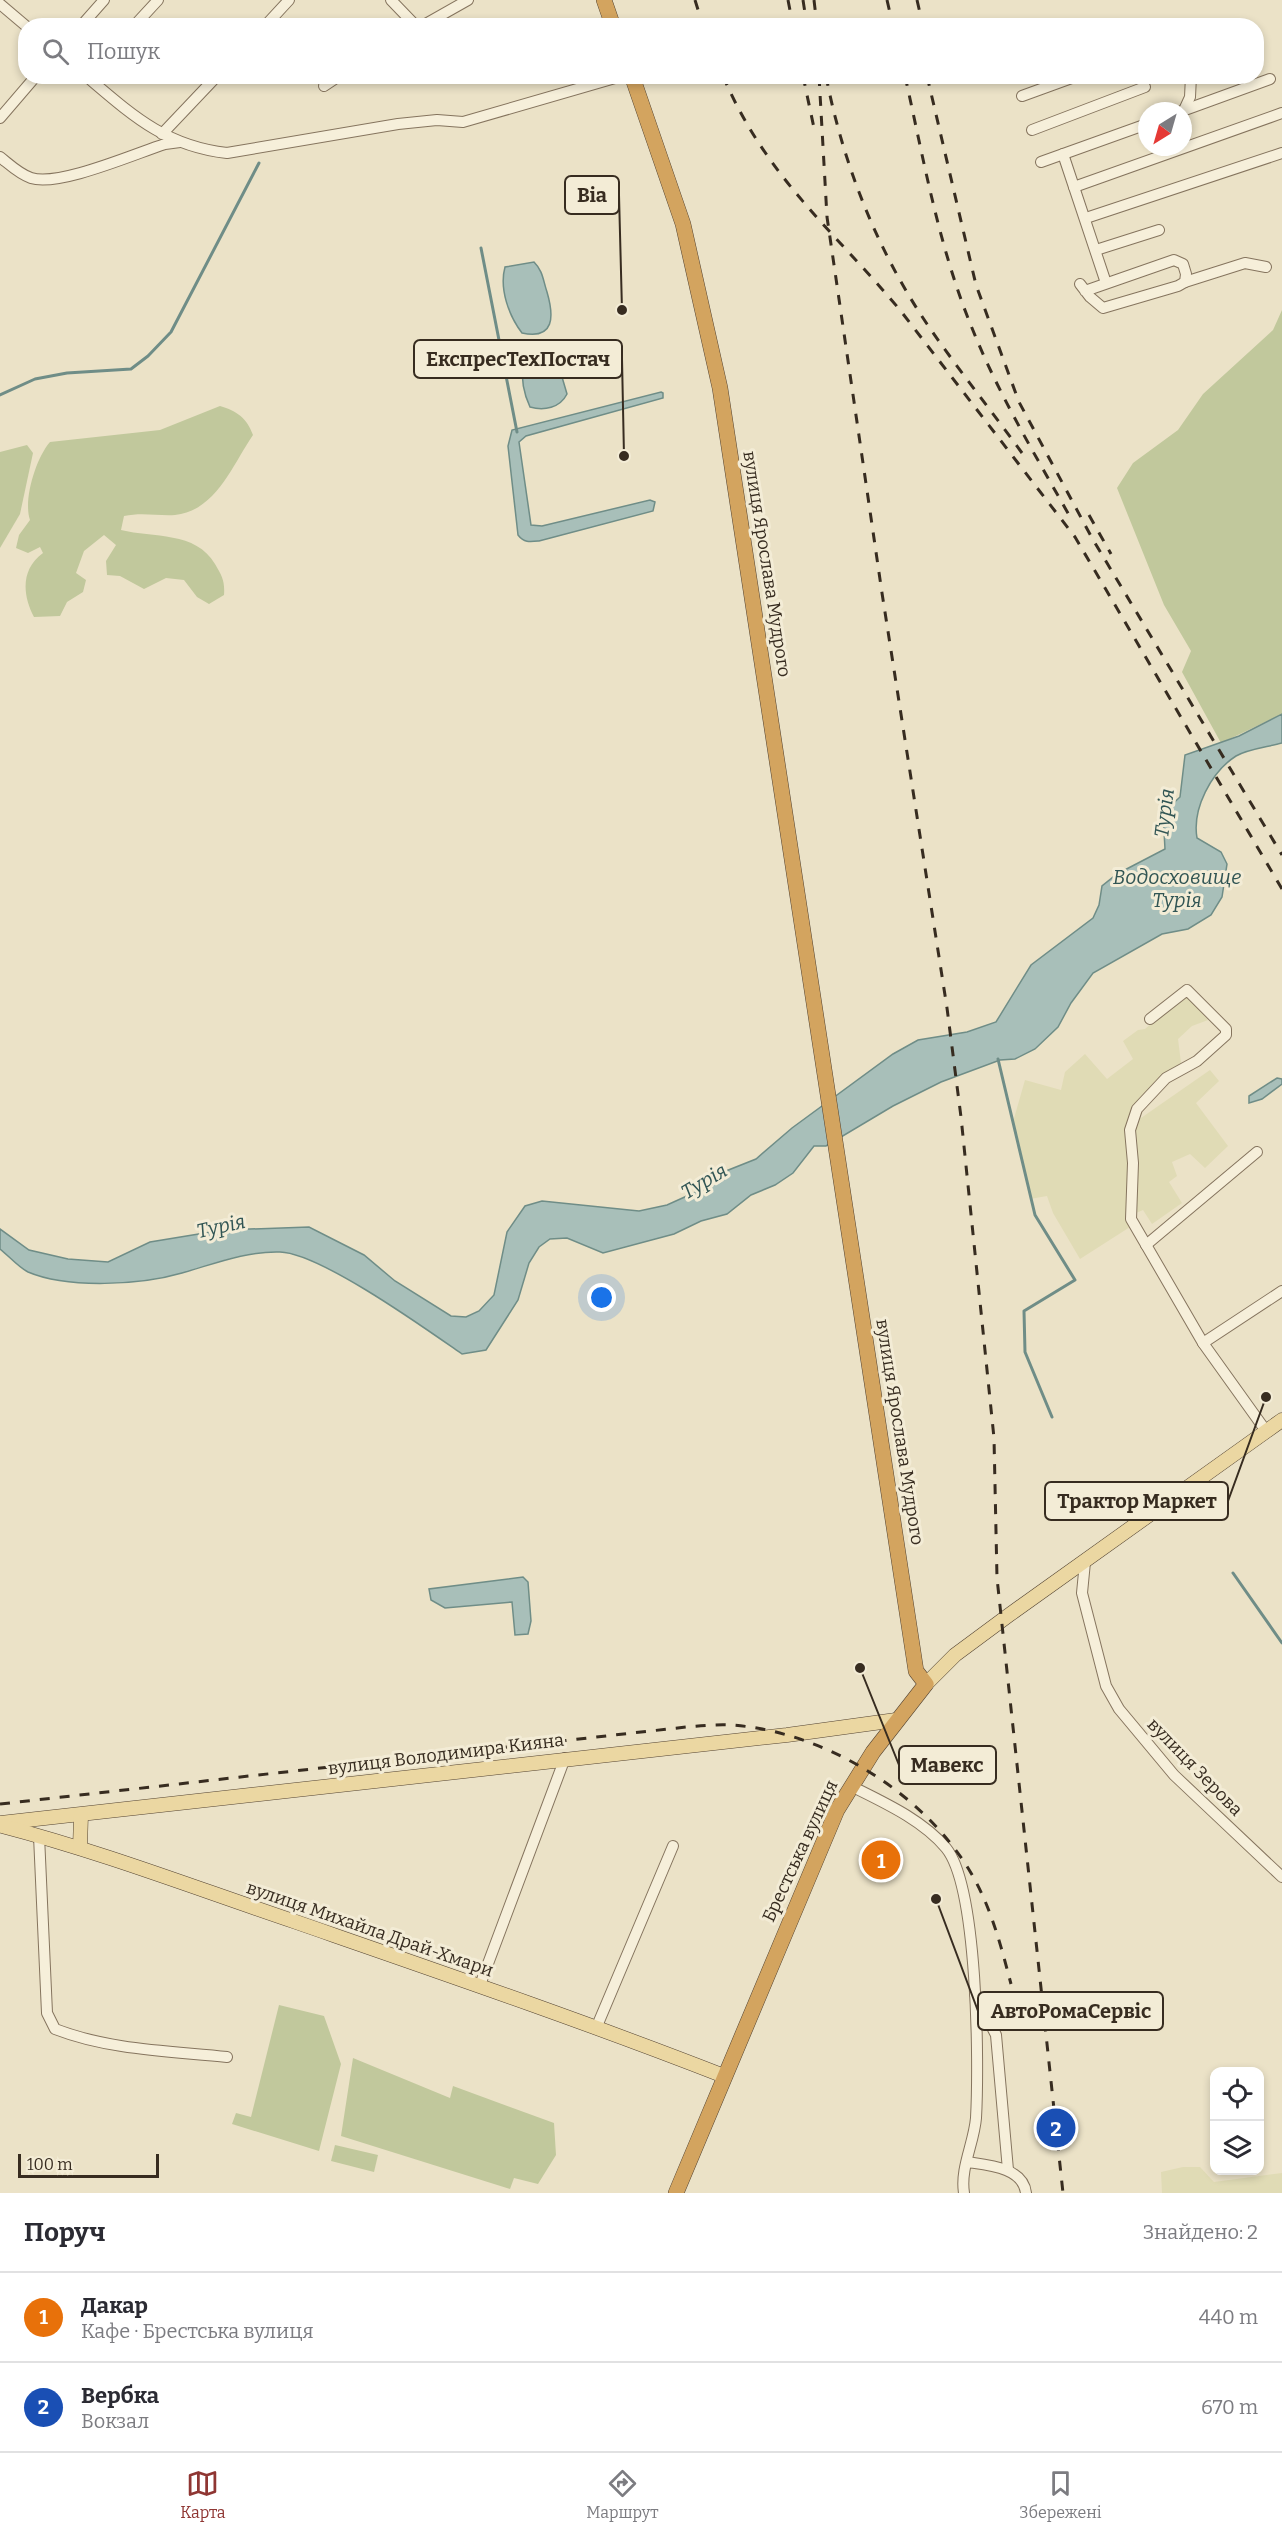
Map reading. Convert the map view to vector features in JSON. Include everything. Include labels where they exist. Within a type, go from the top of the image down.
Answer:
[{"type":"highway","points":[[604,0],[610,18]]},
{"type":"highway","name":"вулиця Ярослава Мудрого","points":[[635,84],[683,224],[718,376],[916,1671],[927,1684]]},
{"type":"highway","name":"Брестська вулиця","points":[[676,2193],[828,1831],[851,1786],[896,1720],[927,1684]]},
{"type":"main road","name":"Брестська вулиця","points":[[927,1684],[970,1644],[1282,1420]]},
{"type":"main road","name":"вулиця Володимира Кияна","points":[[0,1824],[565,1758],[787,1735],[896,1720]]},
{"type":"main road","points":[[80,1848],[81,1815]]},
{"type":"main road","name":"вулиця Михайла Драй-Хмари","points":[[0,1824],[80,1848],[480,1985],[597,2026],[724,2076]]},
{"type":"street","points":[[88,18],[104,0]]},
{"type":"street","points":[[141,18],[158,0]]},
{"type":"street","points":[[272,18],[289,0]]},
{"type":"street","points":[[391,0],[408,18]]},
{"type":"street","points":[[436,18],[468,0]]},
{"type":"street","points":[[0,4],[18,19]]},
{"type":"street","points":[[1264,81],[1270,79]]},
{"type":"street","points":[[0,118],[29,84]]},
{"type":"street","points":[[95,84],[135,118],[162,134],[206,151],[244,152],[398,124],[437,120],[463,122],[594,84]]},
{"type":"street","points":[[162,134],[210,84]]},
{"type":"street","points":[[1022,96],[1055,84]]},
{"type":"street","points":[[1188,102],[1191,84]]},
{"type":"street","points":[[1192,108],[1256,84]]},
{"type":"street","points":[[1032,130],[1145,87]]},
{"type":"street","points":[[1074,187],[1282,113]]},
{"type":"street","points":[[1041,162],[1138,127]]},
{"type":"street","points":[[0,157],[29,177],[44,180],[62,179],[165,144],[183,142]]},
{"type":"street","points":[[1086,218],[1282,153]]},
{"type":"street","points":[[1063,154],[1106,283]]},
{"type":"street","points":[[1096,250],[1158,231]]},
{"type":"street","points":[[1185,282],[1186,274],[1183,264],[1174,260],[1106,283],[1082,287],[1103,308],[1245,263],[1266,267]]},
{"type":"street","points":[[1150,1020],[1187,990],[1226,1029],[1226,1035],[1203,1056],[1156,1086],[1134,1116],[1130,1130],[1131,1219],[1203,1342],[1266,1431]]},
{"type":"street","points":[[1146,1245],[1257,1152]]},
{"type":"street","points":[[1203,1342],[1282,1291]]},
{"type":"street","name":"вулиця Зерова","points":[[1084,1562],[1082,1593],[1106,1686],[1119,1709],[1174,1775],[1282,1877]]},
{"type":"street","points":[[480,1985],[565,1758]]},
{"type":"street","points":[[851,1786],[884,1803],[921,1827],[946,1848],[953,1859],[961,1884],[970,1934],[974,1991],[976,2108],[975,2131],[968,2162],[963,2171],[964,2193]]},
{"type":"street","points":[[39,1836],[47,2013],[55,2029],[77,2038],[226,2057]]},
{"type":"street","points":[[597,2026],[673,1846]]},
{"type":"street","points":[[974,1991],[996,2035],[1008,2170]]},
{"type":"street","points":[[968,2162],[1008,2170],[1025,2188],[1026,2193]]},
{"type":"shaded area","points":[[1186,994],[1208,1020],[1192,1026],[1178,1039],[1181,1063],[1143,1094],[1133,1108],[1141,1118],[1210,1070],[1219,1081],[1196,1103],[1228,1146],[1205,1168],[1190,1154],[1172,1162],[1177,1176],[1169,1182],[1182,1203],[1152,1224],[1143,1210],[1127,1217],[1130,1227],[1080,1259],[1053,1213],[1047,1196],[1030,1199],[1013,1122],[1025,1080],[1061,1090],[1065,1072],[1085,1054],[1107,1079],[1133,1059],[1123,1041],[1138,1030],[1145,1029]]},
{"type":"shaded area","points":[[1183,2167],[1200,2167],[1214,2182],[1282,2173],[1282,2193],[1162,2193],[1161,2172]]},
{"type":"green space","points":[[1282,310],[1282,714],[1221,743],[1182,672],[1191,651],[1164,605],[1117,488],[1133,463],[1178,430],[1203,394],[1273,330]]},
{"type":"green space","points":[[220,406],[241,416],[253,435],[222,484],[202,505],[189,512],[175,515],[124,516],[121,530],[173,538],[197,546],[207,553],[215,564],[221,575],[224,595],[209,604],[197,597],[184,580],[166,578],[144,589],[120,576],[107,575],[106,561],[116,545],[104,535],[84,551],[76,573],[86,580],[83,592],[67,602],[60,616],[34,617],[27,600],[27,574],[36,559],[43,553],[40,547],[28,553],[16,548],[19,535],[30,520],[28,502],[32,480],[40,458],[50,442],[160,430]]},
{"type":"green space","points":[[27,445],[33,453],[20,514],[0,548],[0,452]]},
{"type":"green space","points":[[279,2005],[324,2016],[341,2064],[319,2151],[232,2124],[236,2113],[251,2117]]},
{"type":"green space","points":[[353,2058],[450,2098],[453,2086],[554,2123],[556,2155],[538,2184],[514,2178],[510,2189],[341,2136]]},
{"type":"green space","points":[[335,2145],[378,2155],[374,2172],[331,2161]]},
{"type":"water","points":[[534,262],[542,276],[549,301],[550,324],[541,333],[522,333],[506,302],[503,275],[505,267]]},
{"type":"water","points":[[550,355],[557,360],[567,394],[564,399],[551,407],[541,409],[530,407],[523,387],[523,366],[534,358]]},
{"type":"water","points":[[661,392],[663,398],[526,436],[519,442],[531,525],[542,526],[650,500],[655,502],[653,511],[539,541],[527,541],[520,538],[508,446],[512,430]]},
{"type":"water","name":"Водосховище Турія","points":[[1282,714],[1282,743],[1236,756],[1219,771],[1205,792],[1197,815],[1197,838],[1221,852],[1227,864],[1222,897],[1211,915],[1188,929],[1162,934],[1093,973],[1071,1003],[1058,1027],[1035,1049],[1015,1059],[1000,1060],[941,1082],[893,1106],[826,1146],[814,1146],[793,1173],[775,1185],[751,1195],[727,1214],[701,1221],[674,1234],[603,1253],[567,1238],[550,1239],[539,1247],[529,1263],[518,1300],[486,1350],[462,1354],[346,1278],[298,1256],[280,1252],[267,1252],[230,1259],[182,1273],[146,1280],[83,1283],[63,1281],[28,1272],[0,1249],[0,1229],[29,1250],[68,1259],[108,1262],[150,1242],[223,1230],[309,1227],[364,1255],[395,1281],[451,1316],[466,1317],[479,1311],[494,1295],[507,1232],[525,1206],[542,1201],[639,1211],[667,1205],[709,1186],[726,1171],[756,1159],[792,1128],[893,1054],[918,1040],[967,1032],[996,1022],[1031,965],[1093,918],[1099,905],[1102,886],[1117,874],[1165,849],[1163,813],[1180,797],[1185,755],[1239,736]]},
{"type":"water","points":[[1277,1078],[1282,1079],[1282,1084],[1262,1099],[1249,1103],[1249,1096]]},
{"type":"water","points":[[523,1577],[528,1582],[531,1621],[528,1634],[515,1635],[512,1602],[445,1608],[431,1600],[429,1589]]},
{"type":"waterway","points":[[0,395],[35,379],[67,373],[131,369],[148,356],[171,332],[259,163]]},
{"type":"waterway","points":[[481,248],[517,432]]},
{"type":"waterway","points":[[998,1059],[1035,1215],[1075,1280],[1024,1311],[1025,1352],[1052,1417]]},
{"type":"waterway","points":[[1233,1573],[1282,1643]]},
{"type":"railway","points":[[695,0],[701,18]]},
{"type":"railway","points":[[788,0],[791,18]]},
{"type":"railway","points":[[803,0],[806,18]]},
{"type":"railway","points":[[814,0],[816,18]]},
{"type":"railway","points":[[887,0],[891,18]]},
{"type":"railway","points":[[917,0],[921,18]]},
{"type":"railway","points":[[727,84],[759,144],[780,173],[802,201],[900,310],[1075,537],[1282,889]]},
{"type":"railway","points":[[805,84],[814,128]]},
{"type":"railway","points":[[819,84],[827,217],[882,593],[947,1008],[961,1117],[994,1438],[997,1578],[1063,2193]]},
{"type":"railway","points":[[828,84],[852,174],[893,266],[927,324],[1022,453]]},
{"type":"railway","points":[[907,84],[933,204],[960,298],[982,352],[1005,399],[1069,515]]},
{"type":"railway","points":[[929,84],[976,285],[1019,402],[1092,538],[1282,855]]},
{"type":"railway","points":[[1089,515],[1111,554]]},
{"type":"railway","points":[[0,1804],[686,1727],[726,1725],[766,1730],[801,1739],[835,1753],[868,1771],[927,1817],[951,1844],[978,1886],[995,1927],[1011,1984]]},
{"type":"place","name":"Віа","points":[[622,310]]},
{"type":"place","name":"ЕкспресТехПостач","points":[[624,456]]},
{"type":"place","name":"Трактор Маркет","points":[[1266,1397]]},
{"type":"place","name":"Мавекс","points":[[860,1668]]},
{"type":"place","name":"Дакар","points":[[881,1860]]},
{"type":"place","name":"АвтоРомаСервіс","points":[[936,1899]]},
{"type":"place","name":"Вербка","points":[[1056,2128]]},
{"type":"water label","name":"Турія","points":[[1164,813]]},
{"type":"water label","name":"Турія","points":[[704,1181]]},
{"type":"water label","name":"Турія","points":[[221,1226]]}]
